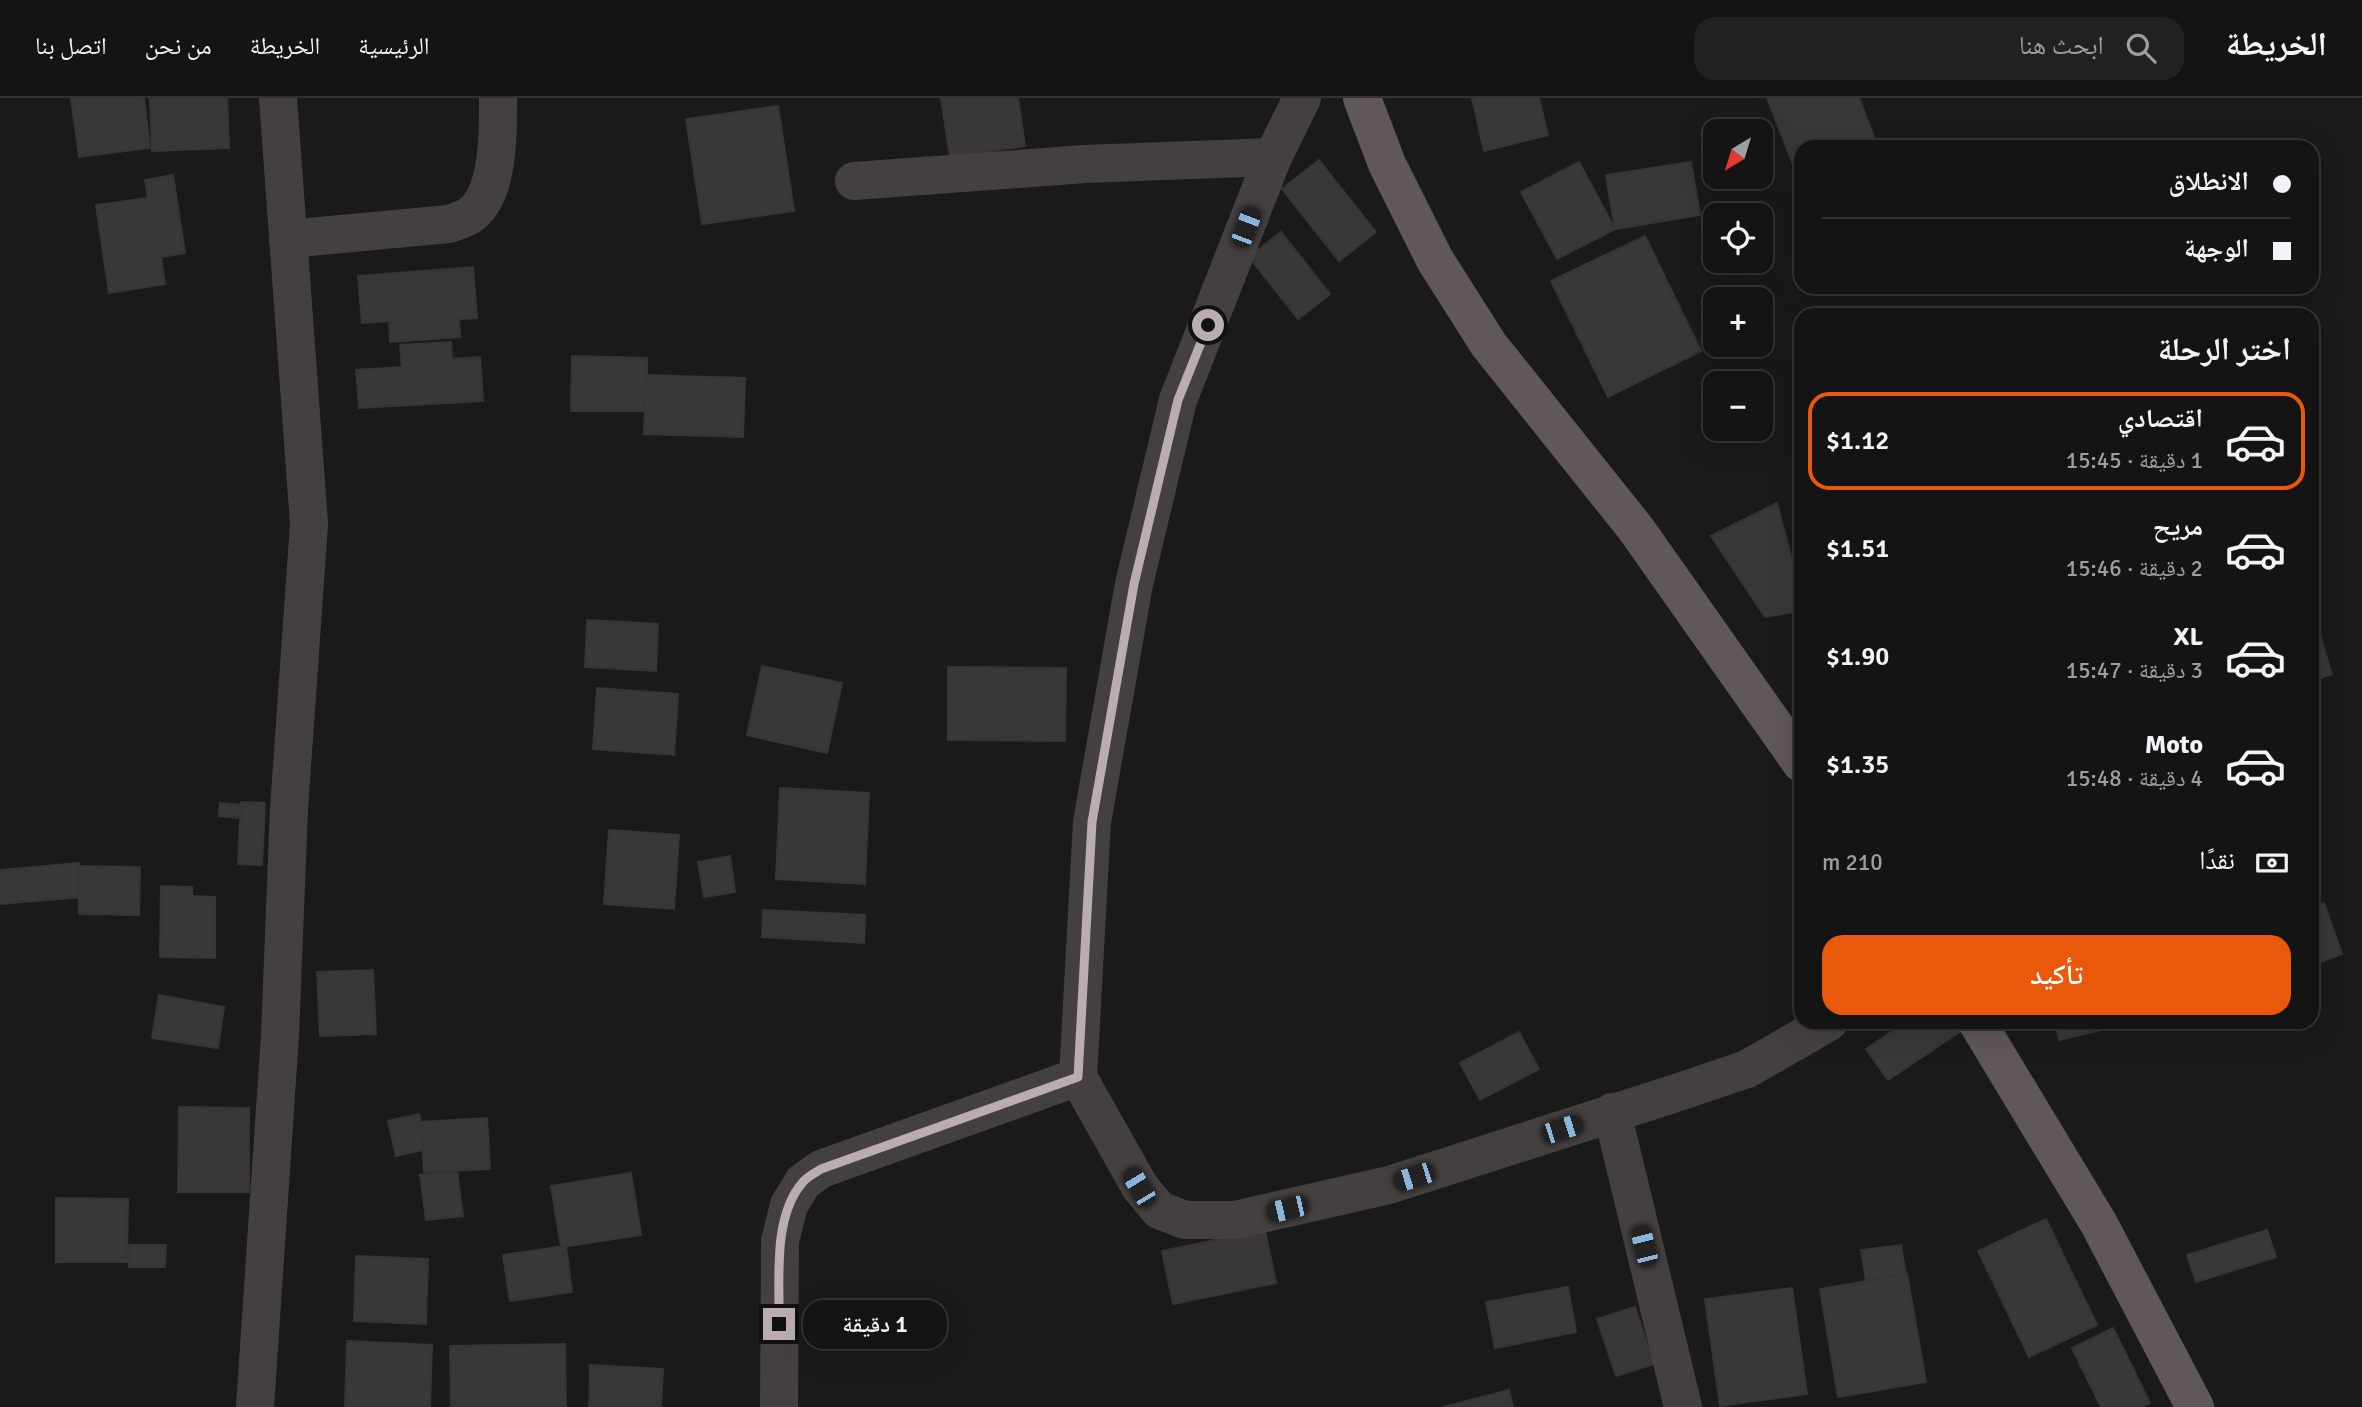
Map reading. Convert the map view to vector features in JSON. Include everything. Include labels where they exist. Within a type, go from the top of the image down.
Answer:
[{"type":"main road","points":[[1362,98],[1387,164],[1434,260],[1489,345],[1636,529],[1794,753]]},
{"type":"main road","points":[[1981,1029],[2099,1224],[2195,1407]]},
{"type":"street","points":[[255,1407],[280,1035],[289,809],[309,524],[278,98]]},
{"type":"street","points":[[288,239],[449,224],[471,215],[485,196],[498,156],[498,98]]},
{"type":"street","points":[[1302,98],[1273,157],[1178,400],[1134,584],[1092,822],[1078,1077],[1139,1187],[1159,1210],[1185,1220],[1236,1220],[1389,1185],[1747,1069],[1817,1029]]},
{"type":"street","points":[[854,181],[1085,164],[1273,157]]},
{"type":"street","points":[[779,1407],[780,1241],[789,1205],[803,1182],[821,1169],[1078,1077]]},
{"type":"street","points":[[1612,1112],[1683,1407]]},
{"type":"building","points":[[71,98],[144,98],[150,148],[79,157]]},
{"type":"building","points":[[150,98],[227,98],[229,148],[152,151]]},
{"type":"building","points":[[941,98],[1018,98],[1025,146],[950,157]]},
{"type":"building","points":[[1472,98],[1539,98],[1548,135],[1484,151]]},
{"type":"building","points":[[1767,98],[1859,98],[1875,140],[1794,140],[1794,167]]},
{"type":"building","points":[[778,106],[794,211],[702,224],[686,119]]},
{"type":"building","points":[[1319,160],[1376,232],[1339,261],[1282,189]]},
{"type":"building","points":[[1579,162],[1615,229],[1557,259],[1521,192]]},
{"type":"building","points":[[1691,162],[1700,215],[1615,229],[1606,175]]},
{"type":"building","points":[[173,175],[185,253],[161,257],[165,284],[109,293],[96,205],[148,198],[145,180]]},
{"type":"building","points":[[1281,232],[1330,294],[1298,319],[1249,257]]},
{"type":"building","points":[[1645,236],[1701,351],[1608,397],[1551,281]]},
{"type":"building","points":[[473,267],[477,318],[459,319],[460,337],[390,342],[389,321],[362,323],[358,276]]},
{"type":"building","points":[[451,342],[452,359],[480,357],[483,401],[359,408],[356,370],[402,367],[400,345]]},
{"type":"building","points":[[572,356],[647,358],[647,411],[571,411]]},
{"type":"building","points":[[646,375],[745,378],[743,437],[644,434]]},
{"type":"building","points":[[1777,503],[1794,568],[1794,612],[1765,617],[1711,536]]},
{"type":"building","points":[[587,620],[658,624],[656,671],[585,667]]},
{"type":"building","points":[[2319,632],[2332,674],[2319,679]]},
{"type":"building","points":[[762,666],[842,683],[827,753],[747,735]]},
{"type":"building","points":[[948,667],[1066,668],[1065,741],[948,740]]},
{"type":"building","points":[[597,688],[678,694],[674,755],[593,749]]},
{"type":"building","points":[[780,788],[869,793],[865,884],[776,879]]},
{"type":"building","points":[[241,802],[265,803],[262,865],[238,864]]},
{"type":"building","points":[[220,803],[241,805],[240,818],[219,816]]},
{"type":"building","points":[[609,830],[679,835],[674,909],[604,904]]},
{"type":"building","points":[[730,856],[735,892],[704,897],[698,862]]},
{"type":"building","points":[[79,863],[82,897],[0,904],[0,870]]},
{"type":"building","points":[[79,866],[140,867],[139,915],[79,914]]},
{"type":"building","points":[[161,886],[192,887],[192,896],[215,897],[215,958],[160,957]]},
{"type":"building","points":[[2324,903],[2342,954],[2319,962],[2319,905]]},
{"type":"building","points":[[763,910],[865,915],[864,943],[762,937]]},
{"type":"building","points":[[373,970],[376,1034],[320,1036],[317,972]]},
{"type":"building","points":[[159,995],[224,1007],[218,1048],[152,1038]]},
{"type":"building","points":[[1896,1029],[1961,1031],[1888,1080],[1866,1049]]},
{"type":"building","points":[[2057,1029],[2105,1029],[2059,1040]]},
{"type":"building","points":[[1519,1032],[1539,1069],[1480,1100],[1460,1063]]},
{"type":"building","points":[[179,1107],[249,1108],[249,1192],[178,1192]]},
{"type":"building","points":[[419,1114],[427,1149],[396,1156],[388,1121]]},
{"type":"building","points":[[487,1118],[490,1169],[424,1172],[421,1122]]},
{"type":"building","points":[[457,1171],[463,1216],[426,1220],[420,1175]]},
{"type":"building","points":[[631,1173],[641,1235],[561,1247],[551,1186]]},
{"type":"building","points":[[56,1198],[128,1199],[127,1262],[56,1262]]},
{"type":"building","points":[[2046,1219],[2097,1325],[2029,1357],[1978,1251]]},
{"type":"building","points":[[1265,1230],[1276,1283],[1173,1304],[1162,1251]]},
{"type":"building","points":[[2267,1230],[2276,1257],[2196,1282],[2187,1255]]},
{"type":"building","points":[[129,1245],[166,1245],[165,1267],[129,1267]]},
{"type":"building","points":[[1901,1245],[1906,1275],[1866,1281],[1861,1250]]},
{"type":"building","points":[[566,1246],[572,1292],[510,1301],[503,1255]]},
{"type":"building","points":[[356,1256],[428,1259],[426,1324],[354,1321]]},
{"type":"building","points":[[1907,1274],[1926,1382],[1838,1397],[1820,1289]]},
{"type":"building","points":[[1568,1287],[1576,1332],[1495,1348],[1486,1302]]},
{"type":"building","points":[[1792,1288],[1807,1394],[1720,1406],[1705,1299]]},
{"type":"building","points":[[1635,1307],[1654,1364],[1616,1376],[1597,1319]]},
{"type":"building","points":[[2113,1328],[2150,1403],[2141,1407],[2101,1407],[2072,1348]]},
{"type":"building","points":[[347,1341],[432,1345],[430,1407],[345,1407]]},
{"type":"building","points":[[565,1344],[566,1407],[451,1407],[450,1346]]},
{"type":"building","points":[[590,1365],[663,1369],[661,1407],[589,1407]]},
{"type":"building","points":[[1509,1390],[1513,1407],[1443,1407]]},
{"type":"route","points":[[779,1324],[780,1241],[789,1205],[803,1182],[821,1169],[1078,1077],[1092,822],[1134,584],[1178,400],[1208,325]]}]
